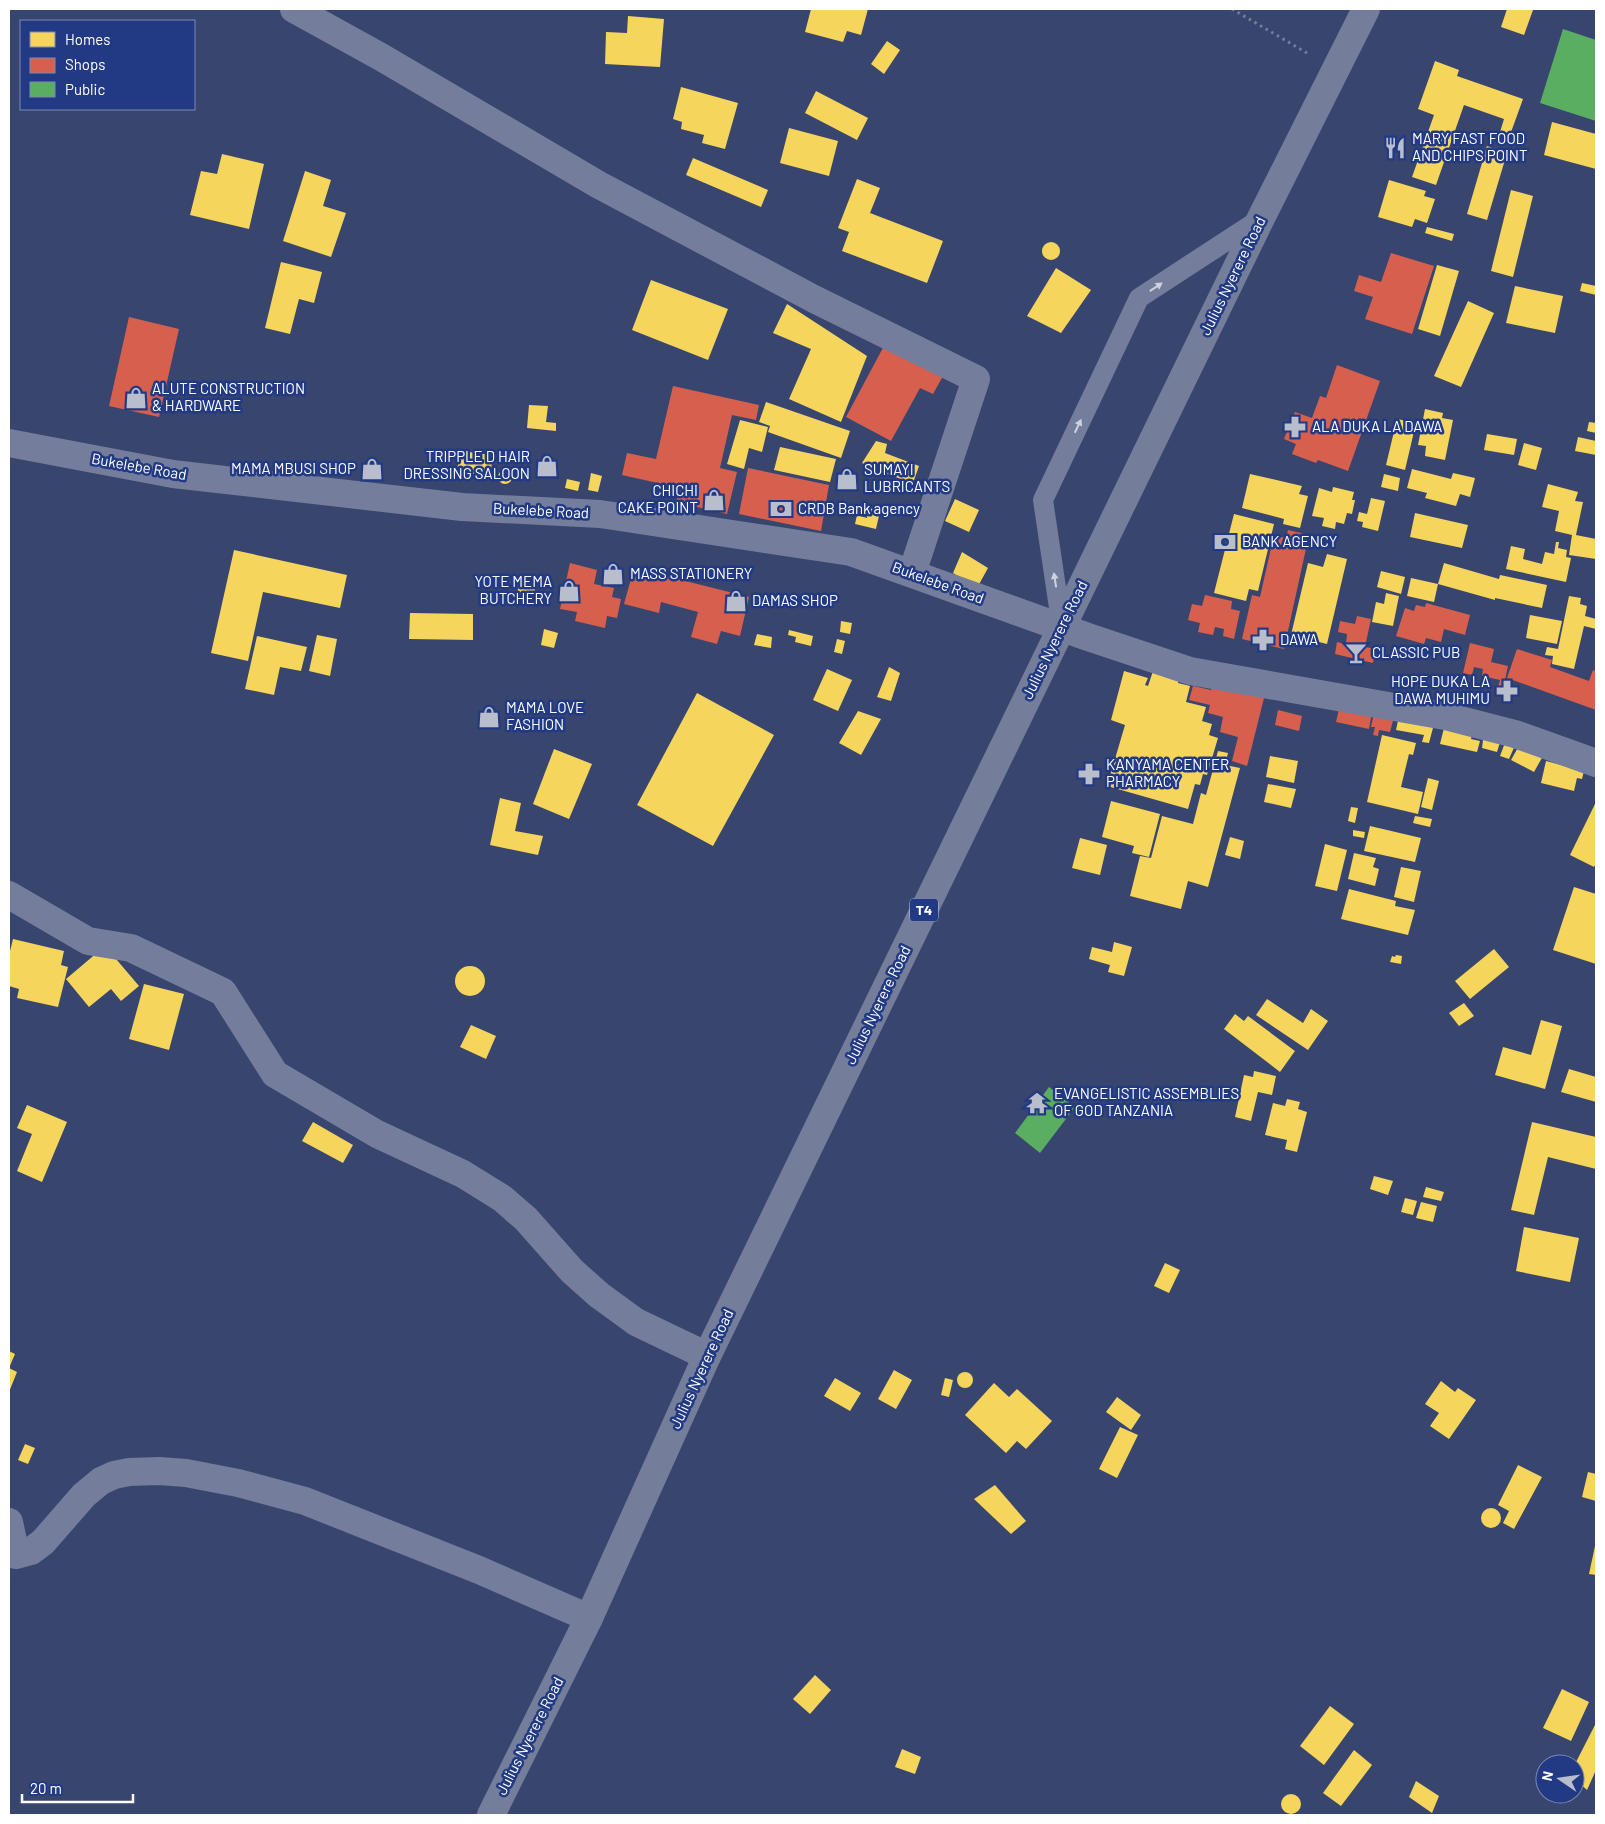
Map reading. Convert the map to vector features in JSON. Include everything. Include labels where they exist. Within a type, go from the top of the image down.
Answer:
[{"type":"highway","name":"Julius Nyerere Road","points":[[491,1815],[589,1618],[707,1356],[1261,218],[1366,9]]},
{"type":"street","points":[[294,9],[381,57],[599,185],[814,299],[976,379],[912,573]]},
{"type":"street","name":"Bukelebe Road","points":[[9,443],[173,474],[462,507],[600,514],[851,552],[1062,628],[1190,671],[1445,716],[1515,734],[1596,763]]},
{"type":"street","points":[[9,895],[88,941],[131,948],[223,992],[275,1074],[377,1134],[463,1174],[503,1199],[526,1219],[572,1271],[599,1295],[636,1322],[707,1356]]},
{"type":"street","points":[[9,1522],[16,1555],[31,1551],[43,1542],[84,1495],[101,1481],[114,1475],[129,1472],[160,1471],[186,1473],[238,1483],[305,1500],[479,1570],[589,1618]]},
{"type":"lane","points":[[1062,628],[1043,500],[1139,298],[1261,218]]},
{"type":"path","points":[[1232,9],[1336,70]]},
{"type":"building: Homes","points":[[811,9],[868,9],[861,35],[847,31],[843,42],[805,32]]},
{"type":"building: Homes","points":[[1507,9],[1533,10],[1524,35],[1501,27]]},
{"type":"building: Homes","points":[[628,16],[664,19],[660,67],[605,64],[606,32],[627,33]]},
{"type":"building: Homes","points":[[887,41],[900,50],[884,74],[871,64]]},
{"type":"building: Homes","points":[[1435,61],[1459,70],[1457,76],[1523,99],[1510,135],[1500,132],[1504,119],[1464,105],[1436,185],[1412,177],[1434,115],[1418,109]]},
{"type":"building: Homes","points":[[681,87],[738,103],[725,149],[702,143],[704,135],[681,129],[682,122],[673,119]]},
{"type":"building: Homes","points":[[816,91],[868,118],[857,140],[805,113]]},
{"type":"building: Homes","points":[[1552,122],[1596,134],[1596,169],[1544,155]]},
{"type":"building: Homes","points":[[789,128],[838,141],[829,176],[780,163]]},
{"type":"building: Homes","points":[[1487,146],[1507,153],[1487,220],[1467,214]]},
{"type":"building: Homes","points":[[222,154],[264,164],[249,229],[190,215],[201,171],[217,174]]},
{"type":"building: Homes","points":[[693,158],[768,190],[761,207],[686,175]]},
{"type":"building: Homes","points":[[305,171],[331,180],[323,206],[346,213],[331,257],[283,241]]},
{"type":"building: Homes","points":[[857,179],[880,188],[870,213],[943,241],[927,283],[842,251],[849,232],[838,228]]},
{"type":"building: Homes","points":[[1389,180],[1426,191],[1424,196],[1435,199],[1427,223],[1415,219],[1412,227],[1378,217]]},
{"type":"building: Homes","points":[[1511,190],[1533,196],[1513,277],[1491,271]]},
{"type":"building: Homes","points":[[1427,227],[1454,234],[1452,241],[1425,233]]},
{"type":"building: Homes","points":[[1051,242],[1057,245],[1060,251],[1057,257],[1051,260],[1045,257],[1042,251],[1045,245]]},
{"type":"building: Homes","points":[[281,262],[322,272],[314,303],[299,299],[290,334],[265,328]]},
{"type":"building: Homes","points":[[1437,265],[1459,271],[1440,336],[1418,329]]},
{"type":"building: Homes","points":[[1056,268],[1091,290],[1061,333],[1027,316]]},
{"type":"building: Homes","points":[[651,280],[728,309],[708,360],[632,330]]},
{"type":"building: Homes","points":[[1582,283],[1596,286],[1596,295],[1580,291]]},
{"type":"building: Homes","points":[[1515,286],[1563,296],[1555,333],[1506,323]]},
{"type":"building: Homes","points":[[1468,301],[1494,313],[1461,387],[1434,376]]},
{"type":"building: Homes","points":[[787,304],[867,356],[841,422],[789,399],[811,349],[773,333]]},
{"type":"building: Homes","points":[[766,402],[850,431],[841,458],[768,432],[770,426],[759,422]]},
{"type":"building: Homes","points":[[529,405],[548,406],[546,422],[556,423],[556,431],[527,428]]},
{"type":"building: Homes","points":[[1425,409],[1443,413],[1442,418],[1453,420],[1445,460],[1425,456],[1426,446],[1418,445]]},
{"type":"building: Homes","points":[[1397,419],[1416,423],[1405,470],[1386,465]]},
{"type":"building: Homes","points":[[740,420],[768,427],[762,452],[749,448],[744,469],[727,464]]},
{"type":"building: Homes","points":[[1589,422],[1596,423],[1596,433],[1587,431]]},
{"type":"building: Homes","points":[[1487,434],[1517,439],[1514,455],[1484,450]]},
{"type":"building: Homes","points":[[1578,437],[1596,441],[1596,455],[1575,451]]},
{"type":"building: Homes","points":[[876,441],[887,444],[885,453],[919,466],[913,483],[862,463]]},
{"type":"building: Homes","points":[[1524,443],[1542,448],[1536,470],[1518,465]]},
{"type":"building: Homes","points":[[780,447],[836,459],[830,482],[774,470]]},
{"type":"building: Homes","points":[[460,451],[493,455],[490,476],[457,472]]},
{"type":"building: Homes","points":[[1412,469],[1451,479],[1453,473],[1475,478],[1470,497],[1460,494],[1456,506],[1425,498],[1427,493],[1407,488]]},
{"type":"building: Homes","points":[[505,470],[510,472],[512,477],[510,482],[505,484],[500,482],[498,477],[500,472]]},
{"type":"building: Homes","points":[[591,473],[602,476],[598,492],[588,490]]},
{"type":"building: Homes","points":[[1250,474],[1302,486],[1299,494],[1308,496],[1300,528],[1283,524],[1284,519],[1242,508]]},
{"type":"building: Homes","points":[[1384,474],[1400,478],[1398,491],[1381,487]]},
{"type":"building: Homes","points":[[567,479],[580,482],[578,491],[565,488]]},
{"type":"building: Homes","points":[[1548,484],[1578,492],[1575,501],[1583,502],[1576,535],[1596,539],[1596,559],[1569,555],[1572,535],[1555,531],[1559,511],[1542,507]]},
{"type":"building: Homes","points":[[1333,487],[1354,492],[1352,500],[1355,500],[1352,514],[1347,513],[1344,524],[1336,522],[1335,529],[1322,526],[1324,518],[1312,516],[1319,488],[1332,492]]},
{"type":"building: Homes","points":[[1371,498],[1385,501],[1378,531],[1362,527],[1363,522],[1357,521],[1359,512],[1367,514]]},
{"type":"building: Homes","points":[[955,499],[979,510],[969,532],[945,521]]},
{"type":"building: Homes","points":[[869,508],[880,511],[876,529],[855,524],[857,515],[867,518]]},
{"type":"building: Homes","points":[[1415,513],[1468,525],[1462,548],[1410,537]]},
{"type":"building: Homes","points":[[1234,514],[1274,524],[1258,591],[1249,589],[1246,601],[1214,593]]},
{"type":"building: Homes","points":[[1556,542],[1559,542],[1558,548],[1567,550],[1566,557],[1571,558],[1566,582],[1506,569],[1511,546],[1525,549],[1523,559],[1542,564],[1545,552],[1554,554]]},
{"type":"building: Homes","points":[[234,550],[347,575],[340,608],[263,592],[248,661],[211,653]]},
{"type":"building: Homes","points":[[962,552],[988,568],[977,588],[953,573]]},
{"type":"building: Homes","points":[[1327,554],[1347,559],[1327,644],[1291,635],[1308,563],[1323,567]]},
{"type":"building: Homes","points":[[1444,563],[1499,579],[1500,575],[1547,585],[1542,608],[1495,598],[1495,600],[1438,584]]},
{"type":"building: Homes","points":[[1381,571],[1405,577],[1401,594],[1377,587]]},
{"type":"building: Homes","points":[[1411,578],[1438,584],[1434,602],[1407,596]]},
{"type":"building: Homes","points":[[520,582],[536,586],[533,596],[517,593]]},
{"type":"building: Homes","points":[[1386,593],[1399,596],[1393,626],[1372,622],[1376,602],[1384,604]]},
{"type":"building: Homes","points":[[1569,596],[1581,598],[1580,604],[1587,606],[1585,616],[1596,619],[1596,629],[1584,626],[1574,669],[1552,664],[1553,656],[1545,655],[1547,647],[1558,649]]},
{"type":"building: Homes","points":[[410,613],[473,614],[473,640],[409,639]]},
{"type":"building: Homes","points":[[1530,615],[1562,621],[1557,644],[1526,638]]},
{"type":"building: Homes","points":[[841,621],[852,623],[850,634],[840,632]]},
{"type":"building: Homes","points":[[544,629],[558,633],[554,648],[541,645]]},
{"type":"building: Homes","points":[[789,630],[813,636],[811,646],[795,642],[796,637],[788,635]]},
{"type":"building: Homes","points":[[757,634],[772,637],[771,648],[754,645]]},
{"type":"building: Homes","points":[[317,635],[337,639],[330,676],[309,671]]},
{"type":"building: Homes","points":[[257,636],[307,647],[301,671],[280,667],[274,695],[245,689]]},
{"type":"building: Homes","points":[[837,639],[845,641],[842,654],[834,652]]},
{"type":"building: Homes","points":[[889,667],[900,673],[891,701],[877,697]]},
{"type":"building: Homes","points":[[1154,668],[1180,675],[1178,683],[1190,686],[1186,702],[1206,707],[1202,721],[1212,724],[1209,735],[1218,738],[1207,775],[1203,774],[1200,785],[1195,784],[1188,809],[1107,786],[1125,725],[1111,720],[1124,671],[1148,678],[1145,685],[1148,686]]},
{"type":"building: Homes","points":[[827,669],[852,680],[838,711],[813,700]]},
{"type":"building: Homes","points":[[697,693],[774,735],[713,846],[637,805]]},
{"type":"building: Homes","points":[[858,711],[881,719],[861,755],[839,743]]},
{"type":"building: Homes","points":[[1399,716],[1434,724],[1429,743],[1422,742],[1424,735],[1396,730]]},
{"type":"building: Homes","points":[[1445,724],[1474,724],[1471,739],[1480,741],[1477,752],[1440,744]]},
{"type":"building: Homes","points":[[1382,735],[1416,743],[1413,755],[1409,754],[1401,787],[1423,792],[1418,814],[1367,802]]},
{"type":"building: Homes","points":[[1502,736],[1497,752],[1482,748],[1483,740]]},
{"type":"building: Homes","points":[[1506,740],[1516,743],[1509,759],[1500,756]]},
{"type":"building: Homes","points":[[1520,744],[1543,756],[1534,772],[1511,760]]},
{"type":"building: Homes","points":[[554,749],[592,764],[569,819],[533,804]]},
{"type":"building: Homes","points":[[1218,751],[1228,753],[1225,765],[1240,768],[1208,887],[1188,881],[1181,909],[1130,896],[1140,856],[1151,858],[1162,816],[1193,824],[1201,793],[1206,795]]},
{"type":"building: Homes","points":[[1270,756],[1298,761],[1294,783],[1266,777]]},
{"type":"building: Homes","points":[[1546,761],[1584,771],[1582,779],[1577,778],[1574,791],[1541,783]]},
{"type":"building: Homes","points":[[1428,778],[1439,781],[1432,810],[1421,807]]},
{"type":"building: Homes","points":[[1268,784],[1296,789],[1291,808],[1264,802]]},
{"type":"building: Homes","points":[[500,798],[521,803],[515,831],[543,836],[538,855],[490,845]]},
{"type":"building: Homes","points":[[1111,801],[1160,814],[1149,857],[1132,853],[1134,846],[1102,837]]},
{"type":"building: Homes","points":[[1596,802],[1596,863],[1594,867],[1570,855]]},
{"type":"building: Homes","points":[[1351,807],[1358,808],[1355,823],[1348,821]]},
{"type":"building: Homes","points":[[1415,816],[1432,819],[1430,827],[1413,823]]},
{"type":"building: Homes","points":[[1370,826],[1421,838],[1415,862],[1364,851]]},
{"type":"building: Homes","points":[[1353,830],[1365,832],[1364,838],[1353,836]]},
{"type":"building: Homes","points":[[1230,837],[1244,841],[1240,859],[1225,855]]},
{"type":"building: Homes","points":[[1080,838],[1107,845],[1100,875],[1072,868]]},
{"type":"building: Homes","points":[[1325,844],[1347,850],[1337,891],[1315,886]]},
{"type":"building: Homes","points":[[1354,853],[1376,858],[1373,867],[1379,869],[1375,886],[1348,879]]},
{"type":"building: Homes","points":[[1401,867],[1421,871],[1414,902],[1394,897]]},
{"type":"building: Homes","points":[[1574,887],[1596,894],[1596,964],[1553,950]]},
{"type":"building: Homes","points":[[1349,889],[1396,901],[1395,906],[1415,910],[1408,935],[1341,919]]},
{"type":"building: Homes","points":[[13,939],[64,951],[61,965],[68,967],[58,1007],[17,998],[19,989],[9,986],[9,955]]},
{"type":"building: Homes","points":[[1114,942],[1132,947],[1124,976],[1108,972],[1110,965],[1089,959],[1092,947],[1112,952]]},
{"type":"building: Homes","points":[[105,946],[139,986],[121,1001],[111,989],[89,1007],[66,979]]},
{"type":"building: Homes","points":[[1494,949],[1509,967],[1470,999],[1455,981]]},
{"type":"building: Homes","points":[[1396,955],[1402,956],[1401,964],[1390,962],[1392,956],[1395,957]]},
{"type":"building: Homes","points":[[470,966],[481,970],[485,981],[481,992],[470,996],[459,992],[455,981],[459,970]]},
{"type":"building: Homes","points":[[144,984],[184,994],[169,1050],[129,1039]]},
{"type":"building: Homes","points":[[1267,999],[1303,1023],[1311,1009],[1328,1021],[1308,1050],[1256,1015]]},
{"type":"building: Homes","points":[[1464,1003],[1474,1016],[1459,1026],[1449,1013]]},
{"type":"building: Homes","points":[[1235,1014],[1244,1021],[1248,1016],[1295,1051],[1280,1072],[1224,1029]]},
{"type":"building: Homes","points":[[1541,1020],[1562,1026],[1545,1089],[1495,1075],[1503,1047],[1531,1055]]},
{"type":"building: Homes","points":[[471,1025],[496,1036],[486,1059],[460,1047]]},
{"type":"building: Homes","points":[[1569,1069],[1596,1077],[1596,1102],[1561,1092]]},
{"type":"building: Homes","points":[[1254,1071],[1276,1076],[1272,1095],[1258,1092],[1251,1121],[1235,1117],[1244,1075],[1253,1077]]},
{"type":"building: Homes","points":[[1287,1099],[1300,1102],[1298,1109],[1307,1112],[1297,1152],[1285,1149],[1287,1140],[1265,1135],[1273,1103],[1285,1106]]},
{"type":"building: Homes","points":[[27,1105],[67,1122],[42,1182],[17,1171],[32,1134],[17,1128]]},
{"type":"building: Homes","points":[[313,1122],[353,1145],[343,1163],[302,1141]]},
{"type":"building: Homes","points":[[1532,1122],[1596,1137],[1596,1169],[1548,1157],[1534,1215],[1511,1210]]},
{"type":"building: Homes","points":[[1374,1176],[1393,1181],[1388,1195],[1370,1189]]},
{"type":"building: Homes","points":[[1426,1187],[1444,1192],[1441,1201],[1423,1197]]},
{"type":"building: Homes","points":[[1405,1198],[1417,1201],[1413,1215],[1401,1212]]},
{"type":"building: Homes","points":[[1421,1202],[1437,1206],[1433,1222],[1416,1218]]},
{"type":"building: Homes","points":[[1524,1227],[1579,1238],[1570,1282],[1516,1271]]},
{"type":"building: Homes","points":[[1165,1263],[1180,1270],[1169,1293],[1154,1286]]},
{"type":"building: Homes","points":[[9,1351],[15,1354],[9,1368]]},
{"type":"building: Homes","points":[[9,1368],[17,1372],[9,1392]]},
{"type":"building: Homes","points":[[894,1370],[912,1380],[896,1409],[878,1399]]},
{"type":"building: Homes","points":[[965,1372],[971,1374],[973,1380],[971,1386],[965,1388],[959,1386],[957,1380],[959,1374]]},
{"type":"building: Homes","points":[[835,1378],[861,1393],[850,1411],[824,1396]]},
{"type":"building: Homes","points":[[945,1378],[953,1380],[949,1397],[941,1395]]},
{"type":"building: Homes","points":[[1441,1381],[1455,1392],[1458,1388],[1476,1400],[1449,1439],[1430,1426],[1439,1413],[1425,1404]]},
{"type":"building: Homes","points":[[994,1383],[1009,1397],[1017,1389],[1052,1421],[1026,1449],[1017,1441],[1006,1453],[965,1415]]},
{"type":"building: Homes","points":[[1117,1397],[1141,1415],[1131,1430],[1106,1412]]},
{"type":"building: Homes","points":[[1120,1427],[1138,1435],[1117,1478],[1099,1469]]},
{"type":"building: Homes","points":[[25,1444],[35,1448],[28,1464],[18,1460]]},
{"type":"building: Homes","points":[[1518,1465],[1542,1477],[1514,1529],[1503,1523],[1509,1511],[1498,1505]]},
{"type":"building: Homes","points":[[1588,1472],[1596,1474],[1596,1501],[1582,1497]]},
{"type":"building: Homes","points":[[995,1485],[1026,1521],[1011,1534],[974,1499]]},
{"type":"building: Homes","points":[[1491,1508],[1498,1511],[1501,1518],[1498,1525],[1491,1528],[1484,1525],[1481,1518],[1484,1511]]},
{"type":"building: Homes","points":[[1596,1546],[1596,1575],[1589,1574]]},
{"type":"building: Homes","points":[[815,1675],[831,1690],[810,1714],[793,1699]]},
{"type":"building: Homes","points":[[1562,1689],[1589,1702],[1571,1741],[1543,1728]]},
{"type":"building: Homes","points":[[1330,1706],[1354,1724],[1324,1765],[1300,1746]]},
{"type":"building: Homes","points":[[1596,1723],[1596,1770],[1587,1790],[1585,1788],[1585,1754],[1580,1754]]},
{"type":"building: Homes","points":[[902,1749],[921,1757],[915,1774],[895,1767]]},
{"type":"building: Homes","points":[[1354,1750],[1372,1765],[1341,1806],[1323,1793]]},
{"type":"building: Homes","points":[[1416,1781],[1439,1796],[1432,1813],[1409,1797]]},
{"type":"building: Homes","points":[[1291,1794],[1298,1797],[1301,1804],[1298,1811],[1291,1814],[1284,1811],[1281,1804],[1284,1797]]},
{"type":"building: Shops","points":[[1391,253],[1434,266],[1412,334],[1365,319],[1373,297],[1354,291],[1359,275],[1381,282]]},
{"type":"building: Shops","points":[[129,317],[179,329],[159,417],[109,406]]},
{"type":"building: Shops","points":[[885,344],[943,376],[933,394],[920,388],[891,441],[846,417]]},
{"type":"building: Shops","points":[[1337,365],[1380,381],[1348,471],[1318,460],[1316,463],[1292,454],[1296,444],[1284,439],[1295,412],[1312,418],[1320,396],[1326,398]]},
{"type":"building: Shops","points":[[673,386],[759,405],[756,420],[732,415],[720,468],[737,472],[727,514],[676,502],[680,488],[622,475],[627,453],[656,459]]},
{"type":"building: Shops","points":[[748,468],[829,485],[821,531],[739,514]]},
{"type":"building: Shops","points":[[1288,530],[1309,535],[1284,649],[1242,639],[1252,595],[1260,597],[1274,535],[1286,538]]},
{"type":"building: Shops","points":[[570,563],[597,570],[594,584],[614,588],[612,597],[621,599],[617,618],[607,616],[605,628],[575,621],[577,612],[560,609]]},
{"type":"building: Shops","points":[[609,568],[622,571],[620,580],[607,577]]},
{"type":"building: Shops","points":[[634,568],[749,597],[740,636],[721,631],[717,644],[691,637],[698,612],[661,602],[659,613],[624,604]]},
{"type":"building: Shops","points":[[1205,595],[1232,601],[1231,609],[1240,611],[1234,639],[1223,636],[1224,629],[1215,627],[1213,635],[1198,632],[1200,623],[1188,620],[1192,604],[1202,606]]},
{"type":"building: Shops","points":[[1426,603],[1470,615],[1465,635],[1444,629],[1441,642],[1426,638],[1424,644],[1396,636],[1405,608],[1414,611],[1416,605],[1425,607]]},
{"type":"building: Shops","points":[[1357,616],[1371,619],[1365,647],[1376,649],[1373,663],[1335,654],[1337,642],[1346,644],[1347,634],[1338,632],[1340,621],[1355,624]]},
{"type":"building: Shops","points":[[1470,643],[1494,649],[1491,662],[1508,666],[1505,680],[1510,681],[1507,694],[1497,691],[1500,680],[1482,676],[1483,669],[1474,667],[1472,675],[1463,673]]},
{"type":"building: Shops","points":[[1517,649],[1552,660],[1550,667],[1589,681],[1593,670],[1596,672],[1596,710],[1507,678]]},
{"type":"building: Shops","points":[[1214,681],[1265,694],[1247,766],[1232,761],[1238,737],[1220,732],[1223,717],[1208,713],[1210,705],[1189,700],[1193,686],[1211,690]]},
{"type":"building: Shops","points":[[1340,705],[1372,711],[1369,729],[1336,722]]},
{"type":"building: Shops","points":[[1278,710],[1302,716],[1299,731],[1275,725]]},
{"type":"building: Shops","points":[[1374,713],[1394,717],[1390,732],[1379,730],[1378,736],[1373,735],[1375,727],[1371,727]]},
{"type":"building: Public","points":[[1563,29],[1596,40],[1596,121],[1540,103]]},
{"type":"building: Public","points":[[1049,1087],[1075,1107],[1040,1153],[1015,1133]]},
{"type":"place","name":"MARY FAST FOOD AND CHIPS POINT","points":[[1395,148]]},
{"type":"place","name":"ALUTE CONSTRUCTION & HARDWARE","points":[[136,398]]},
{"type":"place","name":"ALA DUKA LA DAWA","points":[[1295,427]]},
{"type":"place","name":"TRIPPLE D HAIR DRESSING SALOON","points":[[547,466]]},
{"type":"place","name":"MAMA MBUSI SHOP","points":[[372,469]]},
{"type":"place","name":"SUMAYI LUBRICANTS","points":[[847,479]]},
{"type":"place","name":"CHICHI CAKE POINT","points":[[714,500]]},
{"type":"place","name":"CRDB Bank agency","points":[[781,509]]},
{"type":"place","name":"BANK AGENCY","points":[[1225,542]]},
{"type":"place","name":"MASS STATIONERY","points":[[613,574]]},
{"type":"place","name":"YOTE MEMA BUTCHERY","points":[[569,591]]},
{"type":"place","name":"DAMAS SHOP","points":[[736,601]]},
{"type":"place","name":"DAWA","points":[[1263,640]]},
{"type":"place","name":"CLASSIC PUB","points":[[1356,653]]},
{"type":"place","name":"HOPE DUKA LA DAWA MUHIMU","points":[[1507,691]]},
{"type":"place","name":"MAMA LOVE FASHION","points":[[489,717]]},
{"type":"place","name":"KANYAMA CENTER PHARMACY","points":[[1089,774]]},
{"type":"place","name":"EVANGELISTIC ASSEMBLIES OF GOD TANZANIA","points":[[1037,1103]]}]
